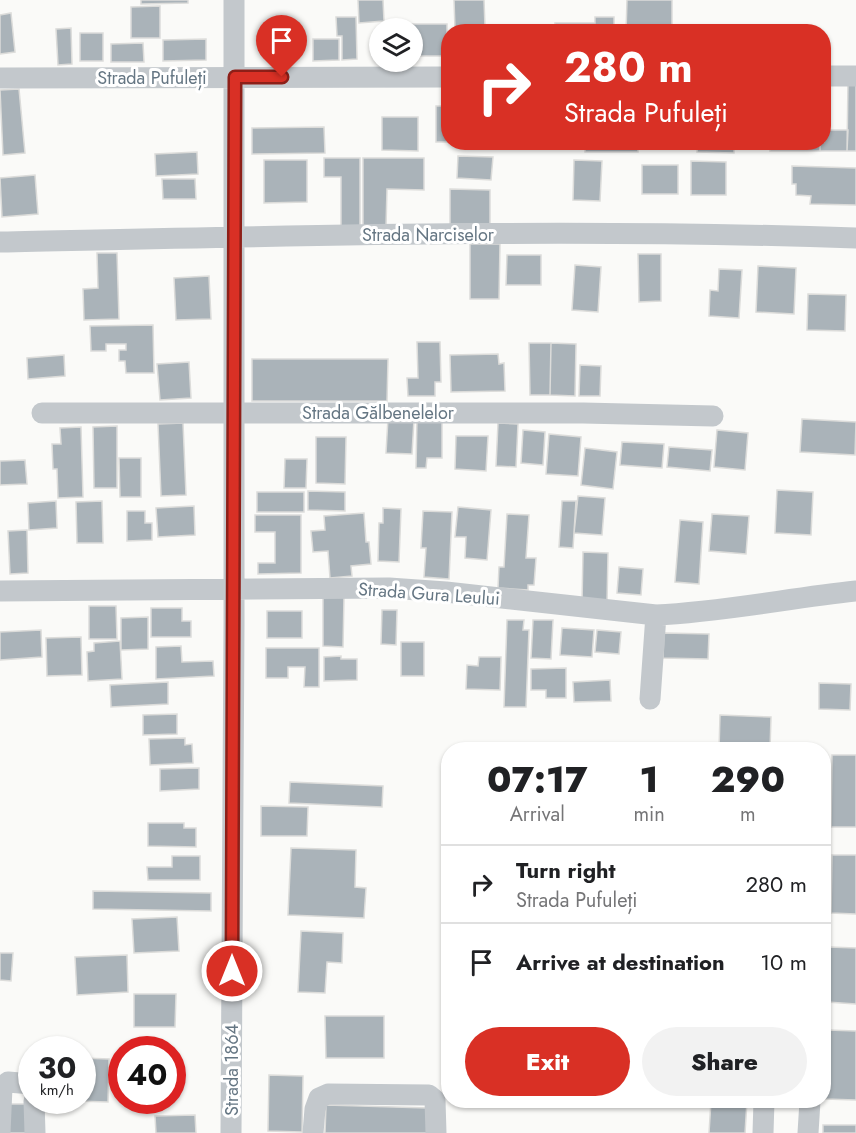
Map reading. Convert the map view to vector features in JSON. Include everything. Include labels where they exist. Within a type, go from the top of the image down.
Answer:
[{"type":"street","name":"Strada 1864","points":[[231,1133],[234,0]]},
{"type":"street","points":[[831,76],[856,76]]},
{"type":"street","name":"Strada Pufuleți","points":[[0,78],[441,77]]},
{"type":"street","name":"Strada Narciselor","points":[[0,242],[233,237],[713,233],[856,238]]},
{"type":"street","name":"Strada Gălbenelelor","points":[[42,413],[583,413],[713,416]]},
{"type":"street","name":"Strada Gura Leului","points":[[0,591],[389,588],[656,615],[687,614],[856,591]]},
{"type":"street","points":[[650,699],[656,615]]},
{"type":"street","points":[[0,1133],[2,1087],[8,1082],[18,1083]]},
{"type":"street","points":[[313,1133],[315,1109],[319,1098],[328,1094],[429,1095],[435,1100],[436,1133]]},
{"type":"street","points":[[763,1133],[764,1108]]},
{"type":"street","points":[[808,1133],[810,1108]]},
{"type":"street","points":[[34,1114],[35,1133]]},
{"type":"building","points":[[141,0],[188,0],[188,3],[141,4]]},
{"type":"building","points":[[358,0],[383,0],[384,18],[369,18],[369,22],[359,23]]},
{"type":"building","points":[[454,0],[484,0],[485,24],[455,24]]},
{"type":"building","points":[[627,0],[672,0],[672,24],[626,24]]},
{"type":"building","points":[[160,6],[160,38],[131,38],[131,7]]},
{"type":"building","points":[[11,13],[15,52],[0,54],[0,15]]},
{"type":"building","points":[[336,17],[356,17],[357,59],[342,60],[342,36],[337,36]]},
{"type":"building","points":[[595,17],[614,17],[614,24],[555,24],[555,23],[595,23]]},
{"type":"building","points":[[423,24],[441,24],[441,56],[423,56]]},
{"type":"building","points":[[71,28],[72,64],[58,65],[56,29]]},
{"type":"building","points":[[80,33],[103,33],[103,61],[80,61]]},
{"type":"building","points":[[206,39],[206,60],[163,61],[163,40]]},
{"type":"building","points":[[313,39],[339,39],[339,60],[313,61]]},
{"type":"building","points":[[143,43],[144,62],[111,62],[111,44]]},
{"type":"building","points":[[848,80],[856,80],[856,151],[847,151]]},
{"type":"building","points":[[19,89],[25,153],[3,155],[0,90]]},
{"type":"building","points":[[436,106],[441,106],[441,142],[436,142]]},
{"type":"building","points":[[382,117],[418,117],[418,151],[382,150]]},
{"type":"building","points":[[324,127],[325,153],[252,154],[252,128]]},
{"type":"building","points":[[831,130],[848,130],[847,151],[820,151],[831,150]]},
{"type":"building","points":[[585,150],[638,150],[638,152],[585,152]]},
{"type":"building","points":[[697,150],[734,150],[734,153],[697,152]]},
{"type":"building","points":[[770,150],[820,150],[820,151]]},
{"type":"building","points":[[197,152],[198,174],[156,176],[155,154]]},
{"type":"building","points":[[458,156],[493,157],[491,180],[457,178]]},
{"type":"building","points":[[324,158],[360,158],[360,226],[341,226],[341,177],[324,177]]},
{"type":"building","points":[[363,158],[424,158],[424,190],[387,189],[386,227],[363,227]]},
{"type":"building","points":[[264,160],[307,160],[307,202],[264,203]]},
{"type":"building","points":[[574,160],[602,161],[600,201],[573,200]]},
{"type":"building","points":[[691,161],[726,162],[726,195],[691,195]]},
{"type":"building","points":[[642,165],[678,165],[678,194],[642,194]]},
{"type":"building","points":[[792,166],[856,168],[856,205],[810,204],[811,196],[796,195],[796,184],[792,184]]},
{"type":"building","points":[[35,175],[38,214],[2,217],[0,178]]},
{"type":"building","points":[[162,179],[195,179],[196,199],[163,199]]},
{"type":"building","points":[[450,189],[490,190],[490,225],[450,224]]},
{"type":"building","points":[[470,244],[500,244],[499,299],[470,299]]},
{"type":"building","points":[[97,253],[117,253],[119,319],[84,320],[83,289],[98,288]]},
{"type":"building","points":[[638,254],[661,254],[661,301],[639,302]]},
{"type":"building","points":[[507,255],[541,255],[541,285],[506,285]]},
{"type":"building","points":[[575,265],[601,267],[598,312],[572,310]]},
{"type":"building","points":[[758,266],[796,268],[794,314],[756,312]]},
{"type":"building","points":[[719,269],[742,270],[739,318],[709,316],[710,290],[718,291]]},
{"type":"building","points":[[209,276],[211,319],[176,320],[174,278]]},
{"type":"building","points":[[808,294],[846,295],[845,331],[807,330]]},
{"type":"building","points":[[153,325],[154,373],[126,373],[125,361],[119,361],[119,350],[126,350],[126,344],[106,344],[106,351],[91,351],[90,326]]},
{"type":"building","points":[[417,342],[440,342],[441,382],[435,382],[435,396],[408,396],[407,378],[418,378]]},
{"type":"building","points":[[529,343],[551,343],[550,395],[530,395]]},
{"type":"building","points":[[551,343],[576,344],[575,396],[550,395]]},
{"type":"building","points":[[498,354],[499,364],[504,363],[505,391],[451,392],[450,355]]},
{"type":"building","points":[[64,355],[65,376],[28,379],[27,358]]},
{"type":"building","points":[[252,359],[388,359],[387,401],[252,401]]},
{"type":"building","points":[[189,362],[191,398],[160,400],[157,364]]},
{"type":"building","points":[[580,365],[601,366],[600,396],[579,396]]},
{"type":"building","points":[[388,418],[414,419],[412,454],[386,453]]},
{"type":"building","points":[[417,418],[442,418],[442,458],[427,458],[426,468],[416,468]]},
{"type":"building","points":[[802,419],[856,422],[855,455],[800,452]]},
{"type":"building","points":[[183,423],[186,495],[161,496],[158,424]]},
{"type":"building","points":[[498,423],[518,424],[516,467],[496,466]]},
{"type":"building","points":[[117,426],[117,488],[94,488],[93,427]]},
{"type":"building","points":[[81,427],[83,497],[58,498],[57,469],[53,469],[52,444],[61,444],[60,428]]},
{"type":"building","points":[[523,430],[545,432],[543,465],[521,463]]},
{"type":"building","points":[[717,430],[748,433],[745,470],[714,467]]},
{"type":"building","points":[[549,434],[581,437],[578,476],[546,474]]},
{"type":"building","points":[[456,436],[488,436],[486,471],[455,469]]},
{"type":"building","points":[[316,437],[346,437],[345,484],[316,483]]},
{"type":"building","points":[[622,442],[664,444],[662,468],[620,465]]},
{"type":"building","points":[[669,447],[712,450],[710,471],[667,467]]},
{"type":"building","points":[[585,448],[617,452],[613,489],[581,485]]},
{"type":"building","points":[[119,458],[141,458],[141,497],[120,497]]},
{"type":"building","points":[[285,459],[307,459],[306,488],[284,488]]},
{"type":"building","points":[[25,460],[27,484],[0,485],[0,461]]},
{"type":"building","points":[[777,490],[813,492],[811,535],[775,533]]},
{"type":"building","points":[[308,491],[345,492],[345,511],[308,510]]},
{"type":"building","points":[[257,492],[304,492],[304,512],[257,512]]},
{"type":"building","points":[[578,496],[605,498],[602,535],[574,533]]},
{"type":"building","points":[[56,501],[57,528],[29,530],[28,503]]},
{"type":"building","points":[[102,501],[103,543],[77,543],[76,502]]},
{"type":"building","points":[[562,501],[576,501],[573,548],[559,547]]},
{"type":"building","points":[[194,506],[195,535],[158,537],[156,508]]},
{"type":"building","points":[[458,507],[491,510],[487,560],[465,558],[466,537],[455,537]]},
{"type":"building","points":[[383,508],[401,509],[399,562],[378,561],[379,523],[383,523]]},
{"type":"building","points":[[127,511],[145,511],[145,523],[152,523],[152,540],[127,541]]},
{"type":"building","points":[[423,511],[452,512],[449,579],[424,577],[426,548],[421,548]]},
{"type":"building","points":[[364,513],[366,542],[369,542],[371,564],[351,566],[352,576],[330,578],[328,551],[313,552],[311,531],[325,530],[324,516]]},
{"type":"building","points":[[507,514],[529,515],[526,558],[536,558],[534,585],[528,585],[528,590],[498,588],[499,567],[504,567]]},
{"type":"building","points":[[712,514],[749,516],[746,554],[709,551]]},
{"type":"building","points":[[255,515],[301,515],[301,573],[258,574],[258,563],[275,563],[275,532],[255,532]]},
{"type":"building","points":[[680,520],[703,522],[699,584],[675,582]]},
{"type":"building","points":[[27,530],[28,573],[10,574],[8,531]]},
{"type":"building","points":[[583,552],[608,553],[607,603],[582,603]]},
{"type":"building","points":[[619,567],[643,569],[641,595],[617,593]]},
{"type":"building","points":[[323,597],[344,597],[343,647],[323,646]]},
{"type":"building","points":[[89,606],[116,606],[117,639],[89,639]]},
{"type":"building","points":[[151,608],[182,608],[182,621],[191,621],[191,637],[151,637]]},
{"type":"building","points":[[382,610],[397,610],[396,645],[381,644]]},
{"type":"building","points":[[267,611],[302,611],[302,638],[267,638]]},
{"type":"building","points":[[148,617],[148,649],[121,650],[121,618]]},
{"type":"building","points":[[507,620],[524,620],[523,630],[529,630],[526,707],[504,707]]},
{"type":"building","points":[[533,620],[553,620],[551,659],[531,658]]},
{"type":"building","points":[[562,628],[594,630],[592,657],[560,655]]},
{"type":"building","points":[[41,630],[42,657],[0,660],[0,632]]},
{"type":"building","points":[[597,630],[621,632],[619,654],[595,652]]},
{"type":"building","points":[[664,633],[709,634],[708,659],[663,658]]},
{"type":"building","points":[[81,637],[82,675],[47,676],[46,638]]},
{"type":"building","points":[[120,641],[122,679],[88,681],[87,652],[94,651],[94,643]]},
{"type":"building","points":[[401,642],[424,642],[424,676],[401,676]]},
{"type":"building","points":[[181,646],[182,662],[213,661],[214,676],[156,679],[156,647]]},
{"type":"building","points":[[266,648],[319,648],[319,687],[304,687],[305,667],[288,667],[288,678],[266,678]]},
{"type":"building","points":[[341,656],[341,659],[357,659],[357,680],[324,681],[324,657]]},
{"type":"building","points":[[479,657],[501,657],[500,690],[466,689],[467,665],[478,666]]},
{"type":"building","points":[[566,668],[566,698],[546,698],[546,690],[531,690],[531,669]]},
{"type":"building","points":[[610,680],[611,701],[574,702],[573,682]]},
{"type":"building","points":[[168,682],[168,704],[111,707],[110,685]]},
{"type":"building","points":[[819,683],[851,684],[850,710],[819,709]]},
{"type":"building","points":[[177,714],[177,734],[143,735],[143,715]]},
{"type":"building","points":[[720,715],[771,717],[770,742],[719,742]]},
{"type":"building","points":[[185,738],[185,745],[192,744],[193,763],[150,765],[149,739]]},
{"type":"building","points":[[832,755],[856,755],[856,827],[831,827]]},
{"type":"building","points":[[199,768],[199,789],[160,791],[160,769]]},
{"type":"building","points":[[290,782],[383,786],[382,807],[289,803]]},
{"type":"building","points":[[261,806],[308,807],[307,836],[261,836]]},
{"type":"building","points":[[148,823],[184,823],[184,828],[196,828],[196,847],[148,846]]},
{"type":"building","points":[[291,848],[356,850],[355,887],[366,888],[364,918],[288,915]]},
{"type":"building","points":[[832,855],[856,855],[856,914],[831,913]]},
{"type":"building","points":[[172,856],[200,856],[200,880],[148,880],[147,867],[172,867]]},
{"type":"building","points":[[93,891],[211,893],[211,911],[93,909]]},
{"type":"building","points":[[177,917],[179,951],[134,953],[132,919]]},
{"type":"building","points":[[301,931],[343,933],[342,963],[327,962],[325,993],[298,992]]},
{"type":"building","points":[[831,947],[856,948],[856,1004],[831,1002]]},
{"type":"building","points":[[0,953],[13,953],[11,981],[0,980]]},
{"type":"building","points":[[127,955],[128,992],[77,995],[75,957]]},
{"type":"building","points":[[134,994],[176,994],[175,1027],[134,1027]]},
{"type":"building","points":[[325,1016],[384,1016],[384,1058],[326,1058]]},
{"type":"building","points":[[831,1030],[856,1031],[856,1100],[831,1099]]},
{"type":"building","points":[[96,1059],[108,1059],[108,1102],[96,1102]]},
{"type":"building","points":[[269,1075],[303,1076],[302,1132],[268,1131]]},
{"type":"building","points":[[10,1104],[18,1104],[18,1114],[28,1114],[27,1133],[9,1133]]},
{"type":"building","points":[[326,1105],[428,1108],[427,1133],[325,1133]]},
{"type":"building","points":[[711,1108],[747,1108],[745,1133],[709,1133]]},
{"type":"building","points":[[195,1115],[196,1133],[156,1133],[155,1116]]},
{"type":"building","points":[[823,1125],[856,1125],[856,1133],[823,1133]]},
{"type":"route","points":[[232,971],[235,77],[282,77]]}]
